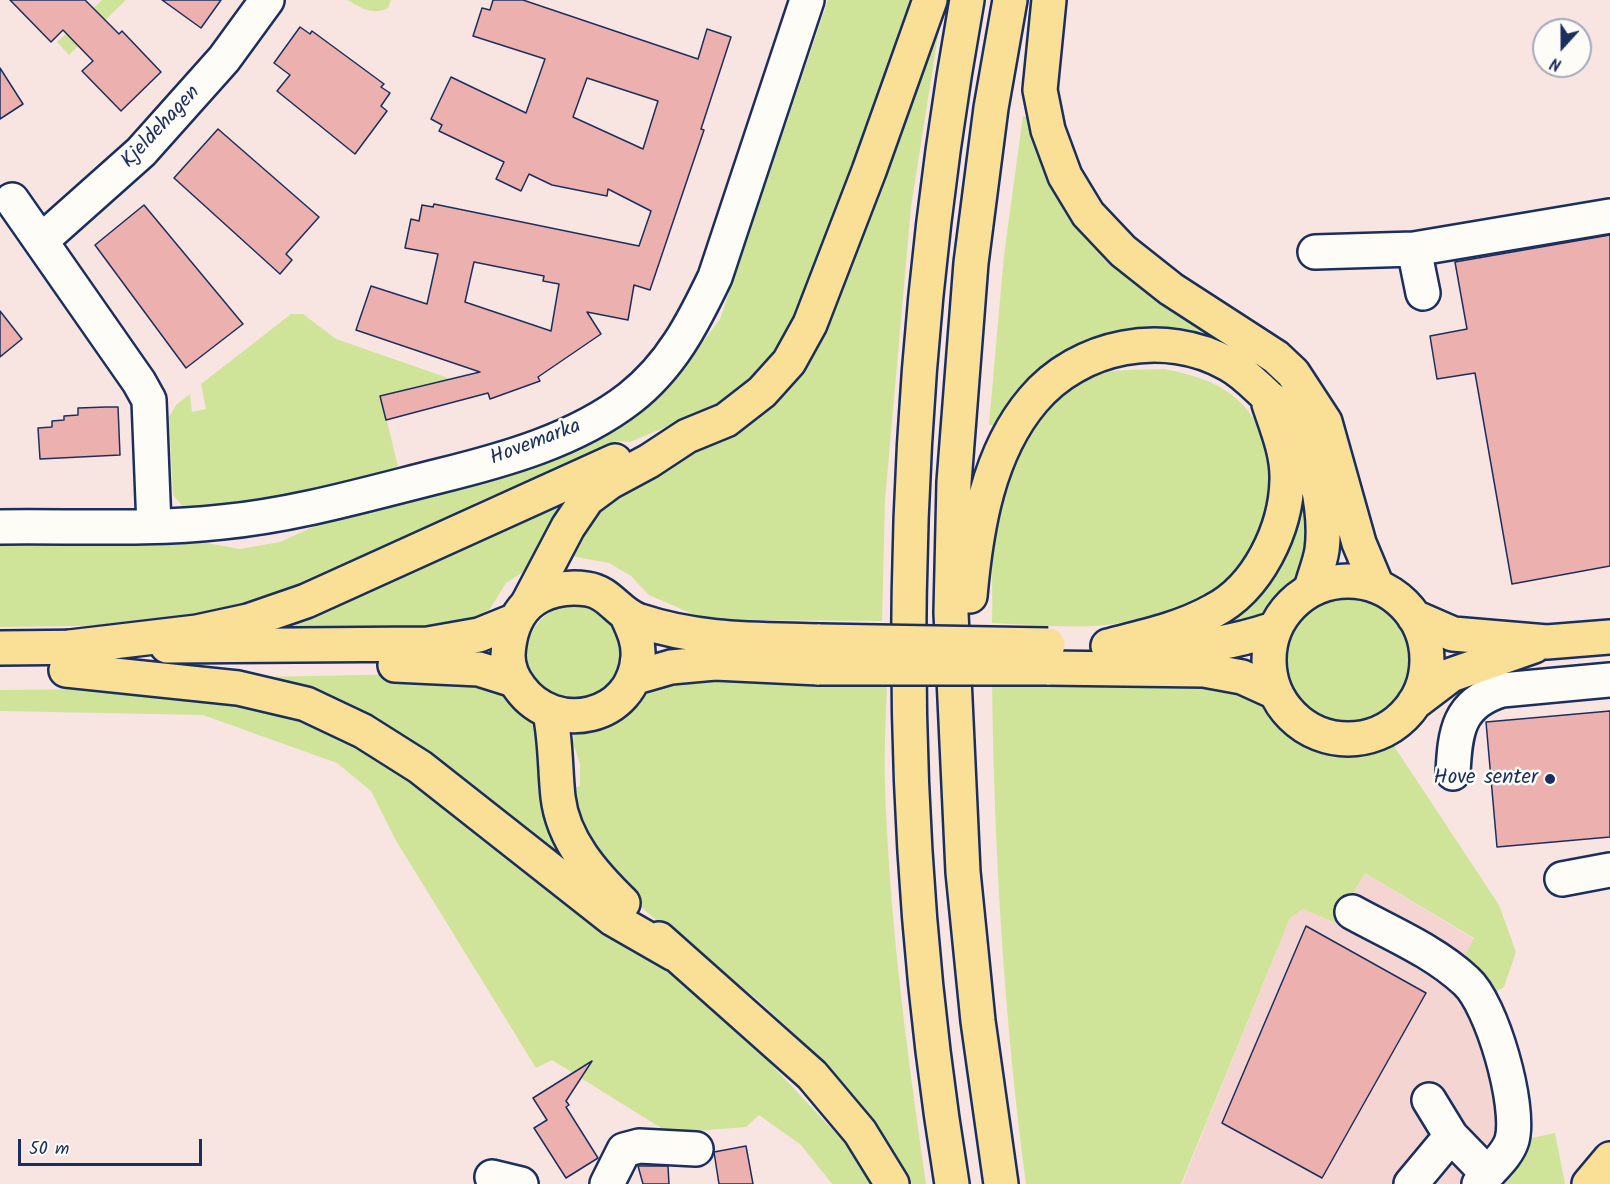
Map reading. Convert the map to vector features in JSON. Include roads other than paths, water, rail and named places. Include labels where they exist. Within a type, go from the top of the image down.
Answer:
[{"type":"main road","points":[[0,668],[68,658],[248,621],[306,601],[651,445],[687,436],[726,420],[762,392],[789,362],[810,324],[869,171],[930,0]]},
{"type":"main road","points":[[952,1184],[930,1034],[916,872],[908,706],[914,473],[930,257],[947,113],[967,0]]},
{"type":"main road","points":[[1000,1184],[977,1010],[963,872],[951,613],[954,482],[971,262],[991,108],[1010,0]]},
{"type":"main road","points":[[1049,0],[1040,90],[1048,130],[1065,176],[1088,214],[1123,251],[1171,290],[1276,357],[1293,373],[1325,422],[1359,543],[1377,586]]},
{"type":"main road","points":[[957,747],[973,565],[987,491],[1004,446],[1033,400],[1048,384],[1079,362],[1123,347],[1150,345],[1182,349],[1226,363],[1246,375],[1292,416],[1306,442],[1315,474],[1323,533],[1322,551],[1311,590]]},
{"type":"main road","points":[[1048,657],[1108,646],[1163,632],[1214,611],[1241,590],[1261,563],[1281,521],[1287,478],[1285,454],[1267,396]]},
{"type":"main road","points":[[68,658],[428,644],[479,636],[522,612],[543,594],[566,587],[590,589],[612,600],[628,618],[636,637],[638,658],[633,678],[619,698],[598,712],[574,717],[550,713],[528,700],[514,680],[508,660],[509,639],[522,612],[568,527],[587,500],[610,482],[649,461],[687,436]]},
{"type":"main road","points":[[1414,703],[1424,681],[1427,667],[1424,638],[1414,616],[1398,598],[1377,586],[1355,581],[1332,582],[1311,590],[1289,606],[1274,629],[1269,650],[1269,672],[1275,692],[1288,713],[1307,728],[1329,737],[1354,739],[1377,734],[1398,722],[1414,703],[1451,675],[1547,642]]},
{"type":"main road","points":[[1414,616],[1453,634],[1547,642],[1610,637]]},
{"type":"main road","points":[[628,618],[675,633],[820,655]]},
{"type":"main road","points":[[1108,646],[1202,647],[1234,642],[1274,629]]},
{"type":"main road","points":[[0,648],[238,688],[306,704],[363,731],[420,766],[613,919],[674,954]]},
{"type":"main road","points":[[633,678],[671,668],[820,655],[1048,657],[1204,670],[1242,677],[1275,692]]},
{"type":"main road","points":[[68,658],[427,664],[479,669],[514,680]]},
{"type":"main road","points":[[550,713],[555,740],[558,799],[570,834],[593,874],[674,954],[812,1075],[860,1132],[892,1184]]},
{"type":"main road","points":[[1589,1184],[1610,1159]]},
{"type":"street","name":"Kjeldehagen","points":[[41,241],[141,152],[224,58],[267,0]]},
{"type":"street","name":"Hovemarka","points":[[0,526],[154,526],[263,517],[358,497],[483,465],[596,421],[631,397],[657,373],[681,343],[715,277],[807,0]]},
{"type":"street","points":[[12,200],[139,382],[149,400],[154,526]]},
{"type":"street","points":[[1315,252],[1414,249],[1610,216]]},
{"type":"street","points":[[1414,249],[1423,293]]},
{"type":"street","points":[[1453,773],[1455,738],[1465,715],[1476,702],[1486,695],[1502,690],[1610,680]]},
{"type":"street","points":[[1562,879],[1610,870]]},
{"type":"street","points":[[1352,912],[1441,961],[1467,981],[1483,1001],[1492,1023],[1514,1119],[1511,1143],[1483,1178],[1451,1136],[1429,1100]]},
{"type":"street","points":[[1411,1184],[1451,1136]]},
{"type":"street","points":[[607,1184],[624,1150],[639,1146],[696,1149]]},
{"type":"place","name":"Hove senter","points":[[1550,779]]}]
